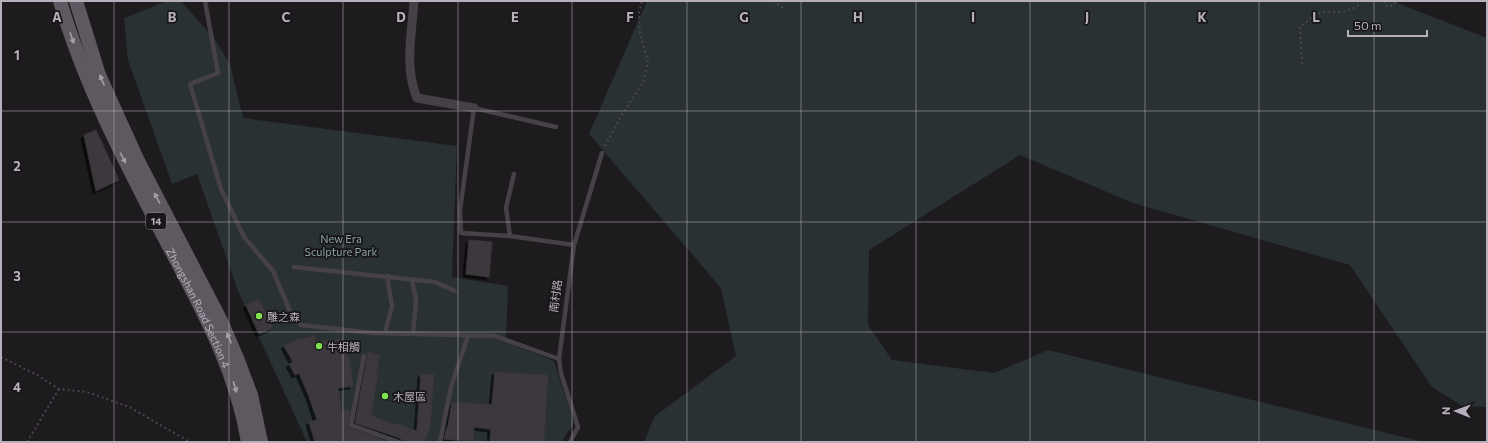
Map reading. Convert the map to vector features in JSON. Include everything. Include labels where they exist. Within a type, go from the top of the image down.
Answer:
[{"type":"main road","name":"Zhongshan Road Section 4","points":[[60,1],[84,72],[118,149],[206,318],[230,370],[243,413],[248,442]]},
{"type":"main road","name":"Zhongshan Road Section 4","points":[[76,1],[100,74],[137,159],[221,321],[237,358],[251,395],[261,442]]},
{"type":"street","points":[[414,1],[409,68],[411,83],[416,98],[474,108]]},
{"type":"lane","points":[[205,1],[218,73],[190,84],[221,189],[244,237],[273,271],[290,311],[301,325],[385,333],[495,336],[559,359]]},
{"type":"lane","points":[[556,126],[474,108],[460,210],[461,233],[510,236],[574,245]]},
{"type":"lane","name":"南村路","points":[[570,442],[578,426],[561,373],[559,359],[574,245],[602,153]]},
{"type":"lane","points":[[510,236],[506,208],[514,174]]},
{"type":"lane","points":[[294,267],[434,282],[455,290]]},
{"type":"lane","points":[[385,333],[392,306],[386,276]]},
{"type":"lane","points":[[412,280],[416,300],[413,334]]},
{"type":"lane","points":[[440,442],[451,387],[468,336]]},
{"type":"lane","points":[[364,356],[351,426],[400,442]]},
{"type":"path","points":[[602,153],[621,116],[643,83],[648,62],[640,33],[639,13],[642,1]]},
{"type":"path","points":[[773,1],[786,10]]},
{"type":"path","points":[[1302,64],[1300,27],[1312,16],[1323,12],[1340,12],[1357,7],[1360,1]]},
{"type":"path","points":[[1384,1],[1386,6],[1390,7],[1398,1]]},
{"type":"path","points":[[1,357],[59,389],[87,392],[129,407],[190,442]]},
{"type":"path","points":[[27,442],[59,389]]},
{"type":"green space","name":"New Era Sculpture Park","points":[[167,1],[181,1],[216,41],[230,64],[243,118],[457,146],[452,277],[508,286],[506,342],[554,361],[574,423],[561,442],[307,442],[238,291],[197,174],[172,184],[128,60],[124,18]]},
{"type":"green space","points":[[647,1],[1392,1],[1487,38],[1487,407],[1462,406],[1432,387],[1350,265],[1133,203],[1020,155],[869,250],[868,325],[892,360],[994,373],[1048,350],[1424,442],[644,442],[654,417],[736,356],[721,288],[589,134]]},
{"type":"building","points":[[96,130],[119,180],[96,191],[84,135]]},
{"type":"building","points":[[469,240],[492,242],[489,277],[466,274]]},
{"type":"building","name":"雕之森","points":[[259,299],[273,328],[259,334],[246,305]]},
{"type":"building","points":[[315,336],[316,342],[344,339],[347,357],[349,356],[353,386],[338,388],[341,411],[350,410],[348,427],[388,442],[315,442],[309,422],[317,420],[299,373],[295,375],[289,364],[293,362],[284,346],[296,340]]},
{"type":"building","points":[[368,352],[380,355],[371,415],[393,425],[394,423],[417,431],[421,374],[434,374],[430,428],[424,442],[403,442],[400,438],[355,423]]},
{"type":"building","points":[[495,372],[548,375],[544,442],[490,442],[491,429],[474,427],[473,441],[444,439],[448,427],[452,402],[492,405]]},
{"type":"place","name":"雕之森","points":[[259,316]]},
{"type":"place","name":"牛相觸","points":[[319,346]]},
{"type":"place","name":"木屋區","points":[[385,396]]}]
